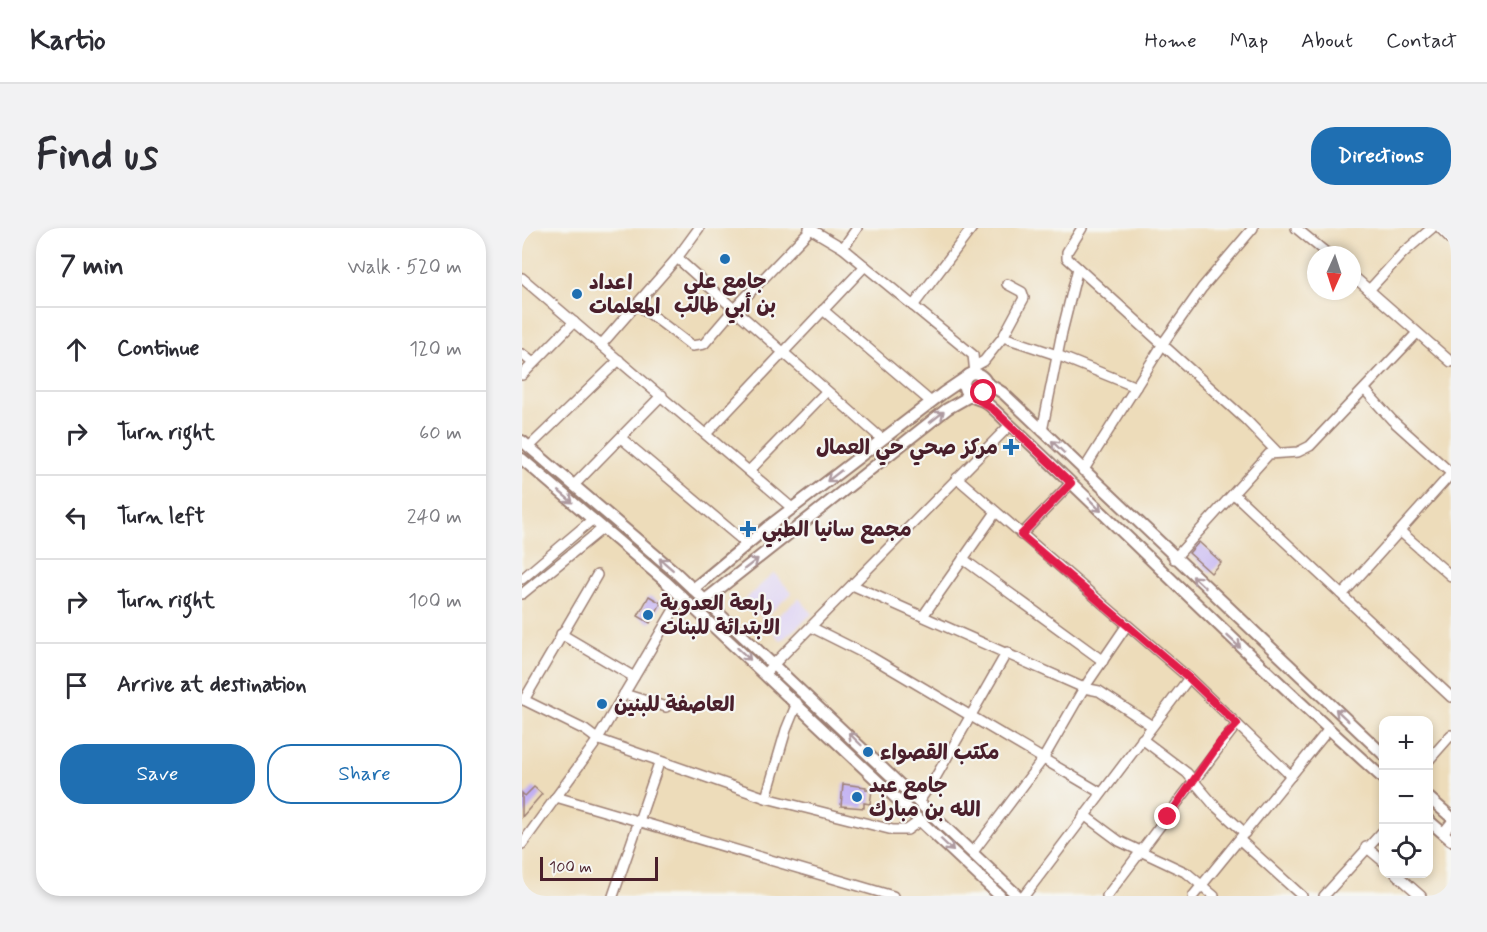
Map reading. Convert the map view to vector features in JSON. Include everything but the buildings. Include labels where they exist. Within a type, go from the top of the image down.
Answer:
[{"type":"street","points":[[601,345],[677,258],[699,228]]},
{"type":"street","points":[[843,248],[857,228]]},
{"type":"street","points":[[913,306],[972,228]]},
{"type":"street","points":[[1082,228],[1067,252],[1067,258],[1246,420],[1277,452]]},
{"type":"street","points":[[1083,471],[1162,345],[1202,288],[1253,228]]},
{"type":"street","points":[[1296,228],[1318,246]]},
{"type":"street","points":[[1440,228],[1451,239]]},
{"type":"street","points":[[637,304],[692,346],[704,344],[810,229],[843,248],[973,355],[972,372],[964,390],[985,402],[1010,424],[1218,627],[1379,775]]},
{"type":"street","points":[[1369,290],[1427,229]]},
{"type":"street","points":[[677,258],[882,439]]},
{"type":"street","points":[[706,434],[865,266]]},
{"type":"street","points":[[1042,431],[1078,268]]},
{"type":"street","points":[[522,278],[792,508]]},
{"type":"street","points":[[1361,283],[1451,362]]},
{"type":"street","points":[[693,589],[792,508],[984,361],[1003,337],[1024,298],[1022,292],[1007,284]]},
{"type":"street","points":[[824,310],[931,402]]},
{"type":"street","points":[[522,375],[574,322]]},
{"type":"street","points":[[1174,559],[1269,454],[1298,452],[1310,446],[1417,333]]},
{"type":"street","points":[[1003,337],[1057,355],[1136,387]]},
{"type":"street","points":[[522,354],[533,363]]},
{"type":"street","points":[[619,360],[525,444],[705,600],[1018,896]]},
{"type":"street","points":[[972,372],[983,376],[987,382],[1003,393],[1174,559],[1379,751]]},
{"type":"street","points":[[705,600],[947,409],[972,396],[984,393],[987,382]]},
{"type":"street","points":[[1343,594],[1451,474],[1392,420],[1365,390]]},
{"type":"street","points":[[749,471],[827,391]]},
{"type":"street","points":[[574,485],[662,396]]},
{"type":"street","points":[[765,673],[1010,424]]},
{"type":"street","points":[[621,438],[747,544]]},
{"type":"street","points":[[522,459],[682,596],[1000,896]]},
{"type":"street","points":[[957,478],[1189,678],[1291,776]]},
{"type":"street","points":[[1021,535],[1071,483]]},
{"type":"street","points":[[1234,494],[1451,697]]},
{"type":"street","points":[[923,616],[996,512]]},
{"type":"street","points":[[522,579],[593,519]]},
{"type":"street","points":[[522,594],[603,528]]},
{"type":"street","points":[[1401,532],[1451,576]]},
{"type":"street","points":[[572,537],[580,539],[581,546]]},
{"type":"street","points":[[963,559],[1102,661]]},
{"type":"street","points":[[597,575],[523,700],[585,730],[597,739],[659,763],[766,798],[893,830],[907,830],[921,820]]},
{"type":"street","points":[[852,585],[1084,688],[1099,691],[1152,726]]},
{"type":"street","points":[[522,844],[597,739],[682,596]]},
{"type":"street","points":[[973,852],[1043,759],[1084,688],[1127,625]]},
{"type":"street","points":[[811,627],[871,657],[1101,793]]},
{"type":"street","points":[[561,634],[634,677]]},
{"type":"street","points":[[902,802],[915,797],[934,780],[1007,652]]},
{"type":"street","points":[[1024,896],[1189,678]]},
{"type":"street","points":[[624,694],[666,708]]},
{"type":"street","points":[[766,798],[786,730],[797,703]]},
{"type":"street","points":[[1107,896],[1221,741],[1237,724]]},
{"type":"street","points":[[1192,896],[1329,729]]},
{"type":"street","points":[[1433,755],[1451,735]]},
{"type":"street","points":[[1142,739],[1187,773],[1242,837],[1302,896]]},
{"type":"street","points":[[614,896],[659,763]]},
{"type":"street","points":[[556,797],[893,896]]},
{"type":"street","points":[[1433,801],[1451,817]]},
{"type":"street","points":[[1084,815],[1119,841],[1187,873],[1214,896]]},
{"type":"street","points":[[1432,824],[1447,837],[1451,823]]},
{"type":"street","points":[[1324,896],[1379,834]]},
{"type":"street","points":[[1366,847],[1379,858]]},
{"type":"street","points":[[1401,878],[1421,896]]},
{"type":"shaded area","points":[[774,573],[792,593],[763,619],[758,613],[753,614],[742,602]]},
{"type":"shaded area","points":[[799,598],[812,614],[781,641],[767,625]]},
{"type":"place","name":"جامع علي بن أبي طالب","points":[[725,259]]},
{"type":"place","name":"اعداد المعلمات","points":[[577,294]]},
{"type":"place","name":"مركز صحي حي العمال","points":[[1011,447]]},
{"type":"place","name":"مجمع سانيا الطبي","points":[[748,529]]},
{"type":"place","name":"رابعة العدوية الابتدائة للبنات","points":[[648,615]]},
{"type":"place","name":"العاصفة للبنين","points":[[602,704]]},
{"type":"place","name":"مكتب القصواء","points":[[868,752]]},
{"type":"place","name":"جامع عبد الله بن مبارك","points":[[857,797]]},
{"type":"route","points":[[984,393],[974,397],[985,402],[1071,483],[1021,535],[1189,678],[1237,724],[1221,741],[1168,817]]}]
